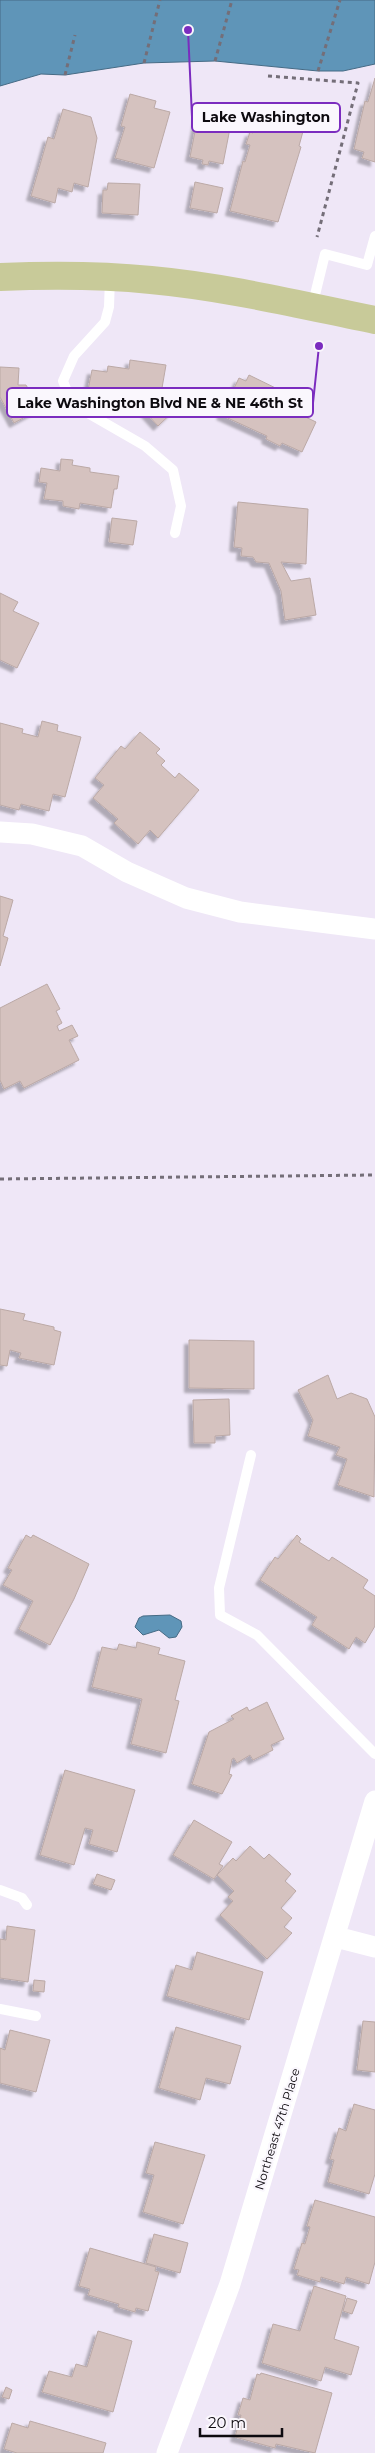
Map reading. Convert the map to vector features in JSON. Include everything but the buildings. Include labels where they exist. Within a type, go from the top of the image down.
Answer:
[{"type":"main road","points":[[0,277],[110,277],[152,280],[228,291],[375,320]]},
{"type":"street","points":[[0,832],[32,834],[82,846],[127,872],[195,901],[240,912],[375,929]]},
{"type":"street","name":"Northeast 47th Place","points":[[166,2453],[230,2284],[336,1937],[375,1801]]},
{"type":"street","points":[[336,1937],[375,1947]]},
{"type":"lane","points":[[312,307],[325,254],[366,265],[375,236]]},
{"type":"lane","points":[[110,277],[109,307],[105,322],[74,356],[63,382],[72,404],[145,446],[173,470],[181,506],[175,533]]},
{"type":"lane","points":[[251,1455],[219,1588],[220,1615],[257,1635],[375,1754]]},
{"type":"lane","points":[[0,1890],[22,1898],[27,1905]]},
{"type":"lane","points":[[0,2009],[36,2016]]},
{"type":"path","points":[[144,63],[160,0]]},
{"type":"path","points":[[215,61],[232,0]]},
{"type":"path","points":[[318,71],[340,0]]},
{"type":"path","points":[[65,74],[75,34]]},
{"type":"path","points":[[268,76],[358,83],[315,245]]},
{"type":"path","points":[[0,1179],[375,1175]]},
{"type":"water","points":[[0,0],[375,0],[375,64],[343,71],[318,71],[215,61],[144,63],[65,75],[41,74],[0,86]]},
{"type":"water","points":[[170,1615],[181,1621],[182,1627],[176,1637],[169,1638],[159,1630],[143,1635],[135,1627],[139,1618],[143,1616]]},
{"type":"place","name":"Lake Washington","points":[[188,30]]},
{"type":"place","name":"Lake Washington Blvd NE & NE 46th St","points":[[319,346]]}]
